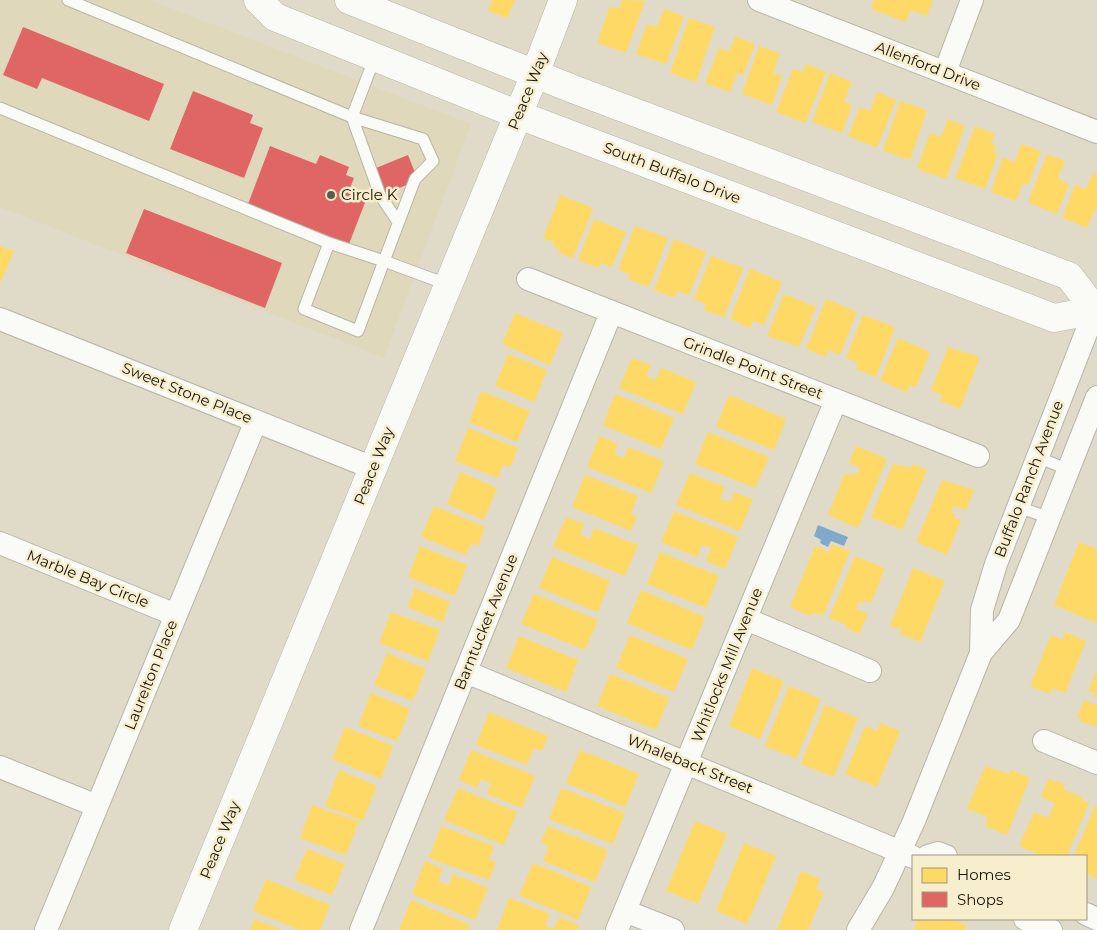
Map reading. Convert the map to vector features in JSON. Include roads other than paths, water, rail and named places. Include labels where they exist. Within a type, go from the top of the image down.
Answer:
[{"type":"main road","name":"South Buffalo Drive","points":[[258,0],[275,16],[519,115],[1054,318],[1096,310]]},
{"type":"main road","points":[[349,0],[535,74],[1070,276],[1096,310]]},
{"type":"main road","name":"Peace Way","points":[[183,930],[519,115],[563,0]]},
{"type":"street","name":"Allenford Drive","points":[[760,0],[1097,132]]},
{"type":"street","points":[[945,72],[972,0]]},
{"type":"street","name":"Grindle Point Street","points":[[528,279],[978,456]]},
{"type":"street","name":"Buffalo Ranch Avenue","points":[[858,930],[883,888],[907,854],[981,653],[982,610],[1037,457],[1096,310]]},
{"type":"street","name":"Barntucket Avenue","points":[[361,930],[611,313]]},
{"type":"street","name":"Sweet Stone Place","points":[[0,320],[373,468]]},
{"type":"street","name":"Buffalo Ranch Avenue","points":[[981,653],[1009,620],[1097,398]]},
{"type":"street","name":"Whitlocks Mill Avenue","points":[[621,920],[836,400]]},
{"type":"street","name":"Laurelton Place","points":[[46,930],[256,421]]},
{"type":"street","name":"Marble Bay Circle","points":[[0,544],[176,615]]},
{"type":"street","points":[[746,619],[870,671]]},
{"type":"street","name":"Whaleback Street","points":[[466,672],[907,854]]},
{"type":"street","points":[[1044,741],[1097,762]]},
{"type":"street","points":[[0,766],[97,806]]},
{"type":"street","points":[[931,855],[938,853],[943,855]]},
{"type":"street","points":[[621,920],[673,930]]},
{"type":"street","points":[[1027,920],[1052,930]]},
{"type":"lane","points":[[68,0],[352,117],[423,139],[433,161],[415,179],[358,331],[304,309],[329,243]]},
{"type":"lane","points":[[376,56],[352,117],[380,195],[398,222]]},
{"type":"lane","points":[[0,108],[329,243],[449,285]]},
{"type":"lane","points":[[1037,457],[1070,470]]},
{"type":"lane","points":[[1018,507],[1050,518]]},
{"type":"water","points":[[818,525],[848,537],[844,546],[831,541],[828,547],[820,543],[821,540],[814,536]]},
{"type":"place","name":"Circle K","points":[[331,195]]}]
